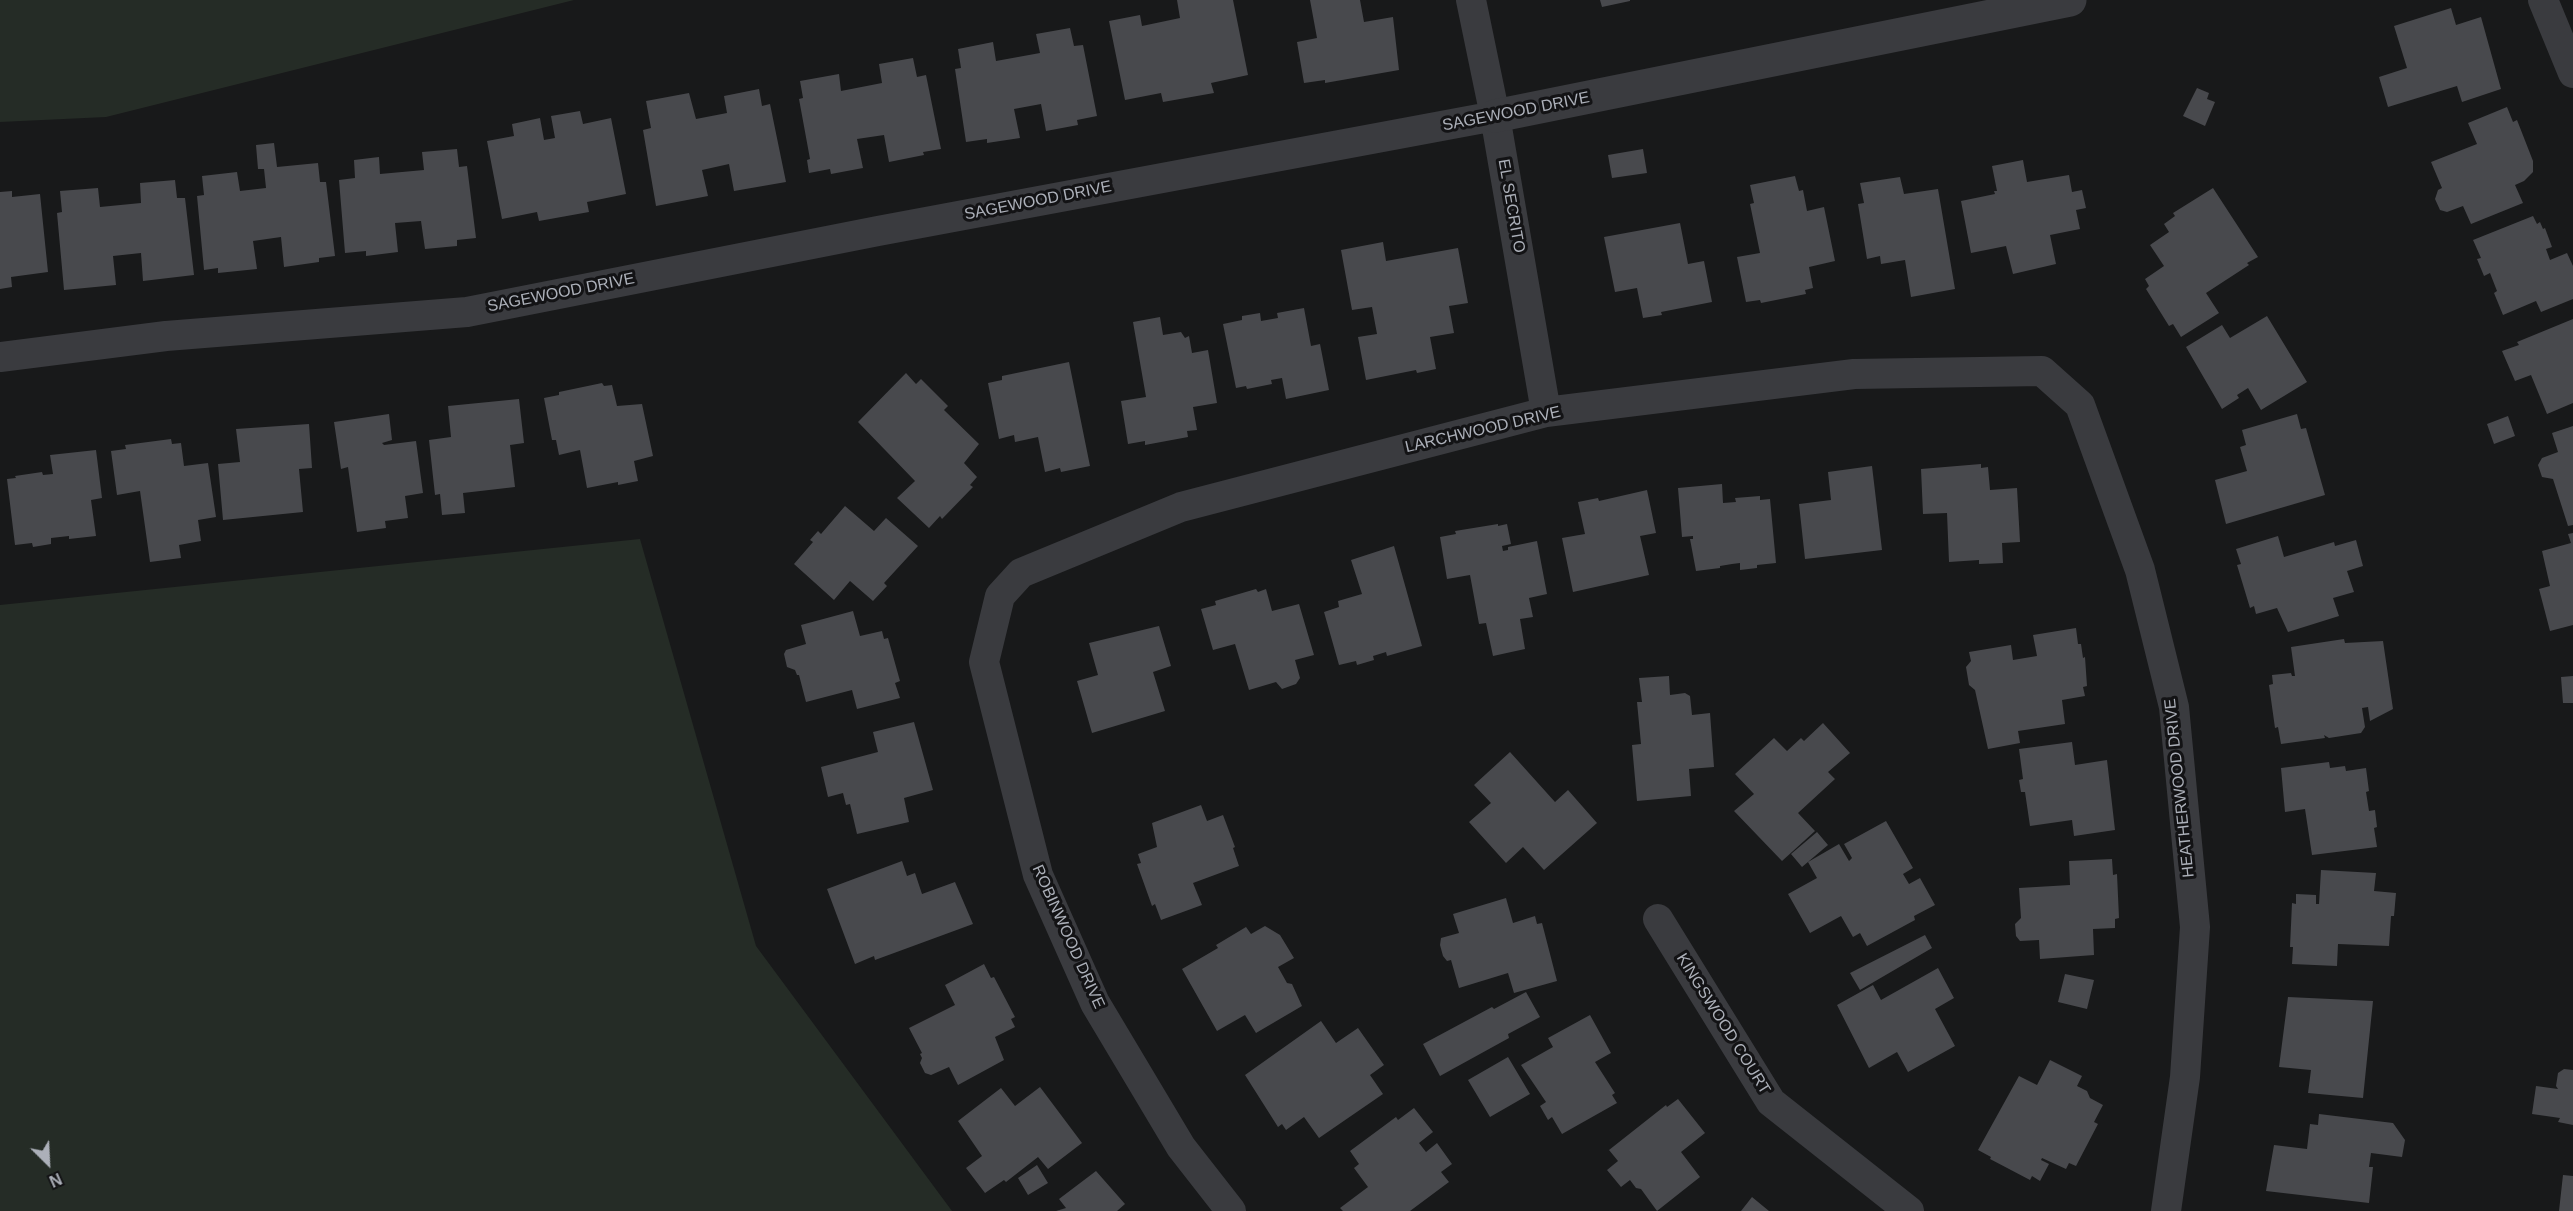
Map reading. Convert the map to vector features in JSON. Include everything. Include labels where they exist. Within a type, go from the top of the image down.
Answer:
[{"type":"street","name":"EL SECRITO","points":[[1471,0],[1495,116],[1546,412]]},
{"type":"street","name":"SAGEWOOD DRIVE","points":[[0,357],[166,336],[467,312],[878,231],[1495,116],[2007,6],[2070,0]]},
{"type":"street","points":[[2543,0],[2573,73]]},
{"type":"street","name":"LARCHWOOD DRIVE","points":[[1000,596],[1021,573],[1181,507],[1546,412],[1854,374],[2042,371],[2059,388]]},
{"type":"street","name":"HEATHERWOOD DRIVE","points":[[2059,388],[2080,405],[2136,559],[2174,707],[2195,927],[2185,1077],[2166,1211]]},
{"type":"street","name":"ROBINWOOD DRIVE","points":[[1000,596],[984,662],[1038,875],[1095,1003],[1182,1147],[1232,1211]]},
{"type":"street","name":"KINGSWOOD COURT","points":[[1658,919],[1771,1102],[1910,1211]]},
{"type":"shaded area","points":[[0,0],[574,0],[106,117],[0,122]]},
{"type":"shaded area","points":[[640,539],[756,946],[952,1211],[0,1211],[0,605]]},
{"type":"building","points":[[1177,0],[1233,0],[1248,75],[1211,83],[1214,93],[1163,102],[1161,93],[1125,100],[1109,21],[1140,15],[1142,26],[1180,18]]},
{"type":"building","points":[[1310,0],[1360,0],[1364,22],[1393,17],[1399,70],[1325,83],[1325,80],[1304,83],[1297,42],[1317,38]]},
{"type":"building","points":[[1600,0],[1630,0],[1630,1],[1602,7]]},
{"type":"building","points":[[2451,8],[2456,25],[2481,17],[2501,89],[2462,102],[2457,86],[2388,107],[2379,77],[2407,68],[2394,26]]},
{"type":"building","points":[[1070,28],[1074,46],[1083,45],[1097,116],[1077,120],[1078,125],[1046,131],[1041,104],[1014,109],[1020,138],[987,143],[987,139],[966,142],[955,69],[961,68],[958,49],[993,42],[996,61],[1040,53],[1036,34]]},
{"type":"building","points":[[913,58],[917,77],[926,75],[941,149],[889,162],[884,135],[857,139],[863,168],[831,174],[830,169],[809,173],[807,160],[810,159],[799,99],[803,98],[800,81],[839,74],[841,91],[882,83],[879,64]]},
{"type":"building","points":[[2197,88],[2209,93],[2207,99],[2215,102],[2205,126],[2183,116]]},
{"type":"building","points":[[759,89],[762,106],[770,104],[786,182],[734,191],[729,164],[702,170],[708,196],[656,206],[643,130],[651,128],[646,101],[689,93],[696,119],[727,113],[724,96]]},
{"type":"building","points":[[2507,107],[2513,122],[2517,120],[2533,161],[2533,172],[2524,181],[2515,185],[2523,203],[2471,224],[2463,206],[2447,212],[2440,210],[2435,199],[2438,190],[2442,188],[2431,162],[2477,144],[2468,123]]},
{"type":"building","points":[[580,111],[583,124],[611,118],[626,194],[587,202],[589,212],[539,221],[537,212],[502,219],[487,141],[514,136],[512,124],[540,118],[544,140],[555,138],[551,116]]},
{"type":"building","points":[[274,143],[277,167],[318,163],[320,182],[326,182],[335,256],[319,258],[319,262],[284,267],[281,237],[253,241],[257,269],[218,273],[218,268],[204,270],[197,196],[204,195],[202,176],[237,172],[240,191],[266,188],[264,169],[258,169],[256,145]]},
{"type":"building","points":[[457,149],[459,167],[467,166],[476,238],[457,240],[457,246],[425,249],[421,221],[395,223],[398,252],[366,256],[366,251],[345,253],[339,180],[355,178],[354,160],[379,157],[380,174],[424,170],[422,152]]},
{"type":"building","points":[[1643,149],[1647,173],[1612,178],[1608,155]]},
{"type":"building","points":[[2023,160],[2027,182],[2069,175],[2072,192],[2082,190],[2086,208],[2076,210],[2080,229],[2050,235],[2056,264],[2013,274],[2006,246],[1971,253],[1961,201],[1995,194],[1994,191],[1997,191],[1992,166]]},
{"type":"building","points":[[1795,176],[1799,191],[1803,190],[1807,211],[1824,207],[1835,261],[1809,267],[1813,288],[1805,290],[1806,294],[1761,303],[1760,300],[1746,302],[1737,257],[1760,253],[1750,204],[1754,203],[1750,185]]},
{"type":"building","points":[[1900,177],[1904,194],[1938,189],[1955,289],[1911,297],[1905,260],[1881,264],[1880,256],[1867,259],[1858,204],[1864,203],[1860,183]]},
{"type":"building","points":[[175,180],[177,198],[185,198],[194,275],[143,281],[141,253],[113,256],[116,285],[64,290],[57,213],[62,212],[60,191],[98,188],[100,207],[141,203],[140,183]]},
{"type":"building","points":[[2213,188],[2258,257],[2206,293],[2219,313],[2181,337],[2173,324],[2169,326],[2146,289],[2149,286],[2145,279],[2164,266],[2150,245],[2169,232],[2164,224],[2175,216],[2173,213]]},
{"type":"building","points":[[12,191],[12,197],[40,194],[48,272],[11,277],[12,287],[0,289],[0,192]]},
{"type":"building","points":[[2533,216],[2537,224],[2540,222],[2543,229],[2545,228],[2552,247],[2546,249],[2550,260],[2567,253],[2573,266],[2573,299],[2541,312],[2536,301],[2503,315],[2494,293],[2497,291],[2490,273],[2484,276],[2477,259],[2481,258],[2473,240]]},
{"type":"building","points":[[1680,223],[1688,264],[1704,261],[1712,302],[1643,318],[1637,288],[1615,292],[1604,237]]},
{"type":"building","points":[[1383,242],[1386,261],[1458,248],[1468,303],[1449,306],[1454,333],[1430,337],[1436,369],[1417,373],[1416,370],[1366,380],[1358,337],[1377,334],[1372,307],[1352,310],[1341,250]]},
{"type":"building","points":[[1304,308],[1311,346],[1320,344],[1329,390],[1286,399],[1282,378],[1271,380],[1272,384],[1247,389],[1246,386],[1236,388],[1223,324],[1242,320],[1242,316],[1260,313],[1261,321],[1278,318],[1277,313]]},
{"type":"building","points":[[2267,316],[2307,382],[2261,410],[2248,388],[2237,395],[2239,398],[2222,409],[2186,347],[2222,325],[2230,338]]},
{"type":"building","points":[[1160,317],[1163,335],[1181,332],[1185,338],[1189,336],[1192,353],[1208,350],[1217,403],[1193,407],[1197,430],[1187,431],[1188,437],[1145,445],[1145,441],[1128,444],[1121,401],[1146,397],[1133,322]]},
{"type":"building","points":[[2573,319],[2573,403],[2547,414],[2531,375],[2515,381],[2502,351],[2519,345],[2517,342]]},
{"type":"building","points":[[1069,362],[1090,466],[1061,472],[1060,468],[1045,472],[1038,437],[1015,442],[1014,435],[999,439],[988,383],[1002,380],[1002,376]]},
{"type":"building","points":[[906,373],[916,384],[921,379],[948,406],[944,410],[979,444],[964,463],[977,477],[970,485],[973,487],[942,519],[940,516],[929,528],[897,498],[915,481],[858,422]]},
{"type":"building","points":[[602,383],[604,386],[612,385],[617,406],[642,404],[653,456],[634,461],[638,481],[587,488],[580,450],[559,455],[556,440],[552,440],[544,398],[559,395],[559,392]]},
{"type":"building","points":[[519,399],[524,443],[510,445],[515,487],[463,493],[465,513],[442,515],[440,494],[435,495],[429,440],[451,437],[448,406]]},
{"type":"building","points":[[389,414],[392,440],[382,443],[384,445],[416,441],[423,493],[405,496],[408,518],[385,521],[386,528],[357,532],[348,467],[341,469],[334,422]]},
{"type":"building","points":[[2297,414],[2301,429],[2306,428],[2325,495],[2226,524],[2215,480],[2247,471],[2240,447],[2246,445],[2242,430]]},
{"type":"building","points":[[2508,416],[2515,436],[2494,444],[2487,424]]},
{"type":"building","points":[[309,424],[312,468],[299,469],[303,512],[223,520],[218,464],[240,462],[236,429]]},
{"type":"building","points":[[2573,426],[2573,525],[2568,526],[2553,479],[2542,477],[2538,465],[2542,458],[2558,452],[2552,433]]},
{"type":"building","points":[[171,439],[172,444],[181,443],[184,466],[208,463],[216,517],[198,520],[201,541],[179,545],[181,558],[150,562],[140,491],[117,495],[111,451],[126,449],[125,445]]},
{"type":"building","points":[[96,450],[102,498],[91,500],[96,536],[51,538],[51,544],[33,547],[32,543],[15,545],[7,479],[42,472],[43,475],[53,474],[50,455]]},
{"type":"building","points":[[1981,464],[1981,468],[1988,467],[1990,490],[2017,488],[2020,542],[2002,543],[2003,563],[1979,564],[1979,560],[1949,562],[1947,513],[1923,514],[1921,469]]},
{"type":"building","points":[[1872,466],[1882,550],[1805,559],[1799,504],[1831,500],[1828,472]]},
{"type":"building","points":[[1722,484],[1723,503],[1736,502],[1735,498],[1760,496],[1760,500],[1770,499],[1776,563],[1740,570],[1740,563],[1696,571],[1690,539],[1693,539],[1693,536],[1682,537],[1678,488]]},
{"type":"building","points":[[1647,490],[1656,533],[1640,536],[1649,575],[1573,592],[1562,538],[1585,534],[1578,502],[1598,498],[1599,501]]},
{"type":"building","points":[[845,506],[874,531],[886,518],[918,546],[884,583],[887,586],[873,601],[850,581],[834,600],[794,564],[813,542],[810,540],[818,531],[821,534]]},
{"type":"building","points":[[1498,524],[1498,526],[1507,524],[1511,544],[1502,546],[1503,551],[1508,550],[1508,547],[1537,541],[1547,594],[1529,598],[1533,617],[1520,619],[1525,649],[1493,656],[1486,623],[1479,624],[1470,575],[1447,579],[1440,537],[1456,534],[1455,531]]},
{"type":"building","points":[[2573,533],[2573,625],[2550,631],[2539,589],[2550,586],[2542,551],[2571,543],[2568,534]]},
{"type":"building","points":[[2278,536],[2284,557],[2334,542],[2335,546],[2356,540],[2363,566],[2347,571],[2354,592],[2333,598],[2339,616],[2288,632],[2277,608],[2256,614],[2254,606],[2250,608],[2237,565],[2241,564],[2236,549]]},
{"type":"building","points":[[1394,546],[1422,646],[1387,656],[1386,652],[1373,656],[1374,660],[1357,665],[1356,661],[1339,665],[1324,612],[1339,607],[1338,601],[1362,594],[1351,560]]},
{"type":"building","points":[[1256,589],[1258,592],[1266,589],[1272,611],[1299,604],[1314,655],[1295,660],[1300,678],[1296,684],[1282,689],[1276,682],[1249,690],[1235,644],[1213,650],[1201,609],[1216,605],[1215,601]]},
{"type":"building","points":[[853,611],[860,636],[882,631],[884,639],[888,638],[900,681],[895,683],[900,698],[857,709],[852,690],[806,702],[799,675],[795,670],[787,667],[784,654],[786,650],[806,644],[801,625]]},
{"type":"building","points":[[1159,626],[1171,666],[1153,672],[1165,711],[1092,733],[1077,681],[1098,675],[1089,643]]},
{"type":"building","points":[[2076,628],[2078,644],[2081,644],[2083,658],[2085,657],[2087,686],[2083,687],[2085,696],[2062,700],[2065,724],[2018,731],[2020,743],[1988,749],[1975,690],[1969,685],[1966,667],[1971,661],[1969,652],[2011,645],[2013,660],[2037,656],[2033,635]]},
{"type":"building","points":[[2344,639],[2345,643],[2383,641],[2393,709],[2370,721],[2368,707],[2362,708],[2365,727],[2361,733],[2329,738],[2324,735],[2325,738],[2281,744],[2278,727],[2275,728],[2269,685],[2273,684],[2272,675],[2291,673],[2295,676],[2291,647]]},
{"type":"building","points":[[1669,676],[1670,695],[1685,693],[1690,696],[1692,715],[1710,713],[1714,767],[1689,769],[1691,796],[1637,801],[1632,745],[1641,744],[1637,702],[1642,702],[1639,678]]},
{"type":"building","points":[[2573,676],[2573,703],[2563,703],[2561,677]]},
{"type":"building","points":[[914,722],[933,790],[904,798],[909,822],[857,834],[850,804],[846,805],[843,793],[828,797],[821,767],[878,752],[873,732]]},
{"type":"building","points":[[1823,723],[1850,753],[1828,772],[1835,779],[1798,813],[1815,831],[1782,861],[1734,811],[1754,794],[1735,774],[1774,738],[1787,751],[1801,738],[1804,741]]},
{"type":"building","points":[[2072,742],[2075,765],[2107,760],[2115,830],[2074,836],[2072,820],[2030,826],[2025,792],[2021,792],[2019,780],[2023,779],[2019,749]]},
{"type":"building","points":[[1510,752],[1555,802],[1568,790],[1597,823],[1544,870],[1523,847],[1506,863],[1469,822],[1491,803],[1474,785]]},
{"type":"building","points":[[2329,762],[2330,768],[2345,766],[2346,771],[2366,768],[2369,791],[2366,792],[2369,811],[2375,810],[2377,827],[2374,828],[2377,847],[2312,855],[2305,809],[2285,812],[2281,768]]},
{"type":"building","points":[[1201,805],[1207,821],[1223,815],[1235,847],[1233,848],[1239,866],[1193,883],[1202,905],[1161,920],[1155,904],[1152,906],[1137,864],[1141,863],[1138,854],[1157,847],[1152,823]]},
{"type":"building","points":[[1886,821],[1913,868],[1903,874],[1909,884],[1920,878],[1935,905],[1914,916],[1915,920],[1867,946],[1860,933],[1853,937],[1841,916],[1810,933],[1788,894],[1817,878],[1808,862],[1839,844],[1849,861],[1852,858],[1844,844]]},
{"type":"building","points":[[1817,832],[1828,845],[1802,867],[1791,854]]},
{"type":"building","points":[[2112,859],[2113,875],[2117,874],[2119,918],[2115,919],[2115,928],[2093,929],[2094,955],[2040,959],[2039,940],[2020,941],[2016,936],[2015,924],[2021,918],[2019,888],[2070,885],[2069,861]]},
{"type":"building","points":[[902,861],[907,876],[915,873],[922,894],[955,882],[973,924],[875,960],[874,956],[855,964],[827,889]]},
{"type":"building","points":[[2321,870],[2376,873],[2374,891],[2396,893],[2394,916],[2391,916],[2389,946],[2338,944],[2337,966],[2292,964],[2293,947],[2290,947],[2292,903],[2296,904],[2296,894],[2316,895],[2316,904],[2319,904]]},
{"type":"building","points":[[1506,898],[1513,923],[1535,916],[1537,924],[1542,923],[1557,981],[1514,993],[1508,973],[1459,988],[1451,960],[1447,961],[1443,956],[1440,945],[1441,938],[1459,933],[1453,914]]},
{"type":"building","points":[[1265,926],[1280,935],[1294,958],[1278,967],[1287,983],[1292,984],[1302,1006],[1256,1033],[1245,1015],[1217,1031],[1182,969],[1218,948],[1216,945],[1246,927],[1251,934]]},
{"type":"building","points":[[1925,935],[1932,948],[1860,990],[1850,973]]},
{"type":"building","points":[[984,964],[991,978],[994,977],[1015,1017],[1011,1019],[1015,1027],[995,1037],[1004,1060],[958,1085],[949,1067],[931,1075],[925,1073],[920,1063],[922,1053],[909,1028],[955,1005],[945,985]]},
{"type":"building","points":[[1938,968],[1954,998],[1935,1009],[1955,1046],[1908,1072],[1897,1052],[1869,1068],[1837,1005],[1873,985],[1881,1000]]},
{"type":"building","points":[[2065,974],[2094,980],[2087,1009],[2058,1002]]},
{"type":"building","points":[[1526,992],[1540,1017],[1508,1034],[1509,1038],[1440,1076],[1423,1044],[1492,1007],[1494,1009]]},
{"type":"building","points":[[2288,997],[2373,1001],[2363,1098],[2308,1093],[2311,1070],[2279,1067]]},
{"type":"building","points":[[1590,1015],[1611,1053],[1595,1062],[1615,1093],[1612,1095],[1617,1103],[1562,1134],[1552,1117],[1548,1120],[1540,1106],[1546,1102],[1521,1065],[1553,1047],[1548,1038]]},
{"type":"building","points":[[1321,1021],[1336,1043],[1358,1028],[1384,1065],[1370,1075],[1383,1094],[1319,1138],[1304,1117],[1286,1130],[1282,1124],[1278,1127],[1245,1075]]},
{"type":"building","points":[[1508,1057],[1530,1094],[1490,1117],[1468,1080]]},
{"type":"building","points":[[2050,1060],[2082,1076],[2077,1086],[2087,1091],[2090,1098],[2103,1105],[2094,1122],[2098,1124],[2076,1166],[2069,1163],[2066,1169],[2042,1158],[2041,1160],[2049,1164],[2040,1181],[2032,1176],[2030,1180],[1978,1150],[2019,1076],[2037,1085]]},
{"type":"building","points":[[2564,1069],[2573,1070],[2573,1125],[2558,1122],[2560,1118],[2532,1114],[2536,1086],[2558,1089],[2556,1086],[2558,1073]]},
{"type":"building","points":[[1040,1087],[1082,1143],[1048,1169],[1038,1157],[1006,1182],[1004,1180],[985,1193],[966,1168],[982,1156],[958,1121],[1001,1088],[1015,1106]]},
{"type":"building","points":[[1678,1099],[1705,1133],[1681,1152],[1700,1177],[1657,1211],[1641,1189],[1636,1188],[1630,1180],[1621,1187],[1607,1170],[1618,1161],[1609,1150],[1666,1105],[1667,1107]]},
{"type":"building","points":[[1414,1108],[1433,1132],[1419,1143],[1426,1152],[1437,1143],[1452,1164],[1441,1172],[1449,1182],[1410,1211],[1343,1211],[1340,1208],[1368,1187],[1354,1168],[1359,1164],[1350,1151],[1396,1117],[1398,1120]]},
{"type":"building","points":[[2319,1114],[2393,1123],[2405,1140],[2402,1157],[2371,1153],[2369,1167],[2373,1167],[2369,1203],[2266,1191],[2274,1145],[2307,1149],[2310,1124],[2318,1125]]},
{"type":"building","points":[[1037,1165],[1048,1183],[1028,1195],[1018,1178]]},
{"type":"building","points":[[1096,1171],[1125,1204],[1117,1211],[1056,1211],[1066,1208],[1059,1199]]},
{"type":"building","points":[[2563,1175],[2573,1176],[2573,1211],[2559,1211]]},
{"type":"building","points":[[1752,1197],[1769,1211],[1741,1211]]}]
